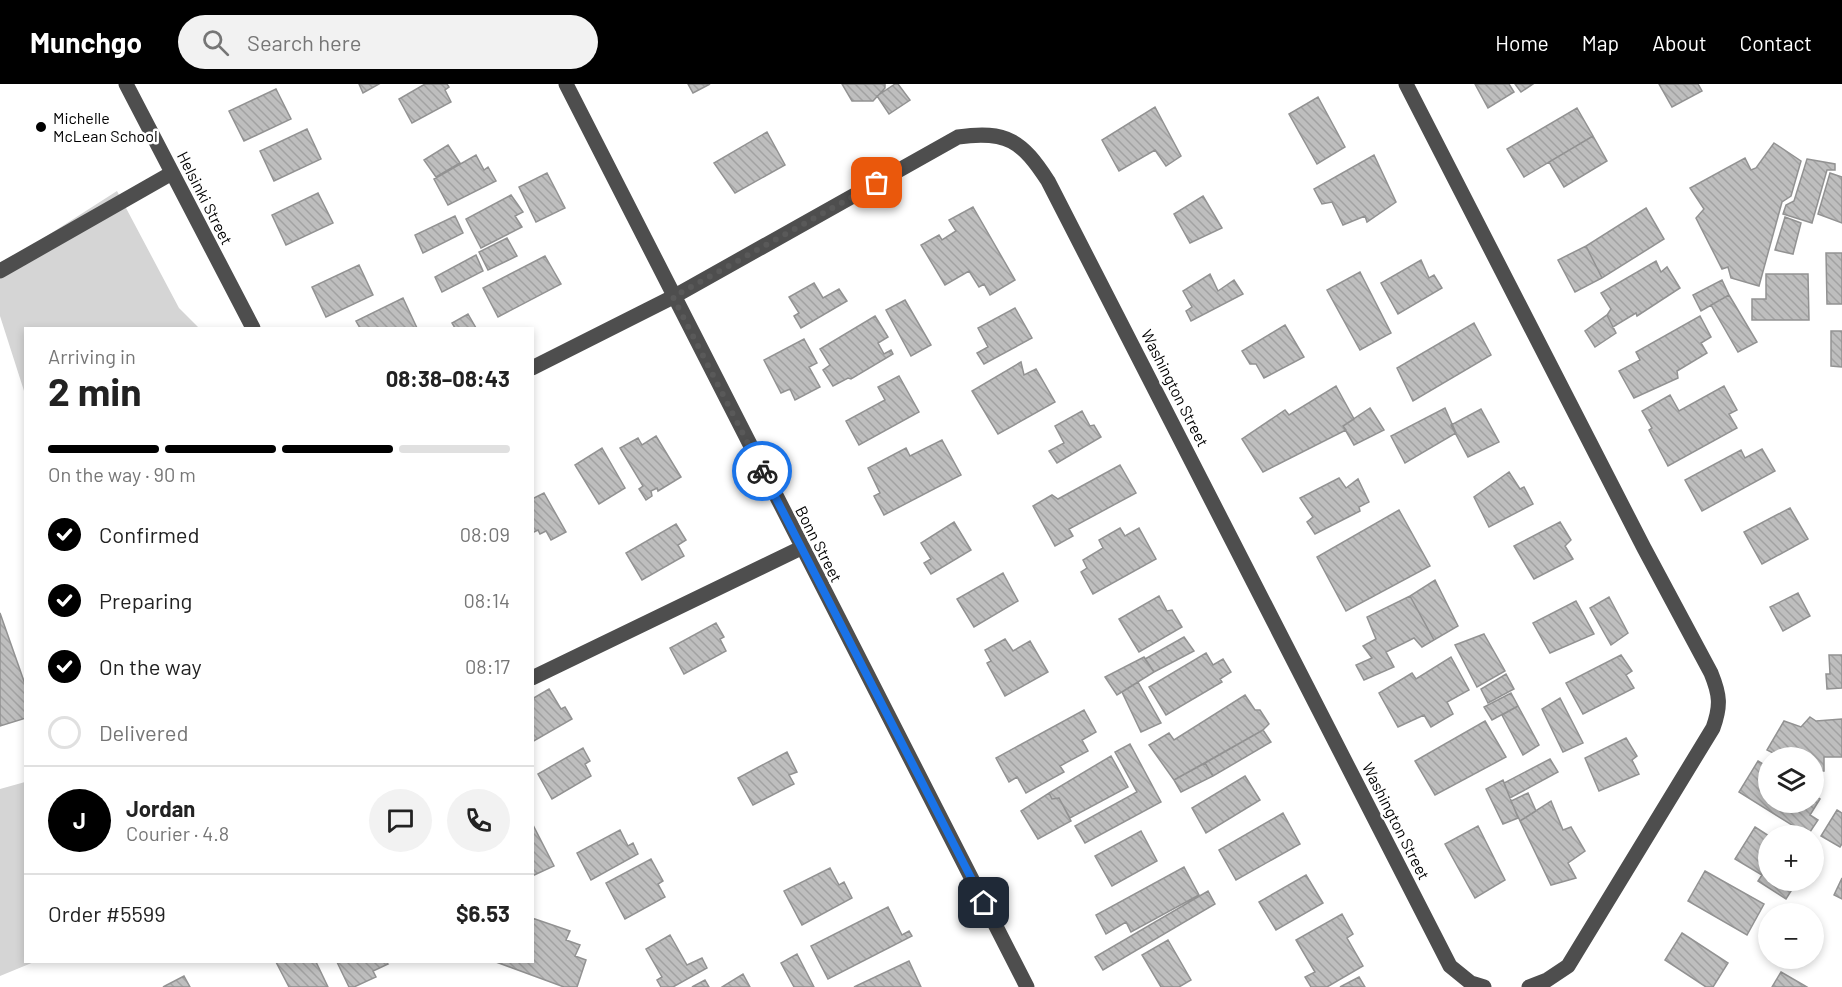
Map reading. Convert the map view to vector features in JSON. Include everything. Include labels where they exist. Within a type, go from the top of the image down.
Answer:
[{"type":"street","name":"Helsinki Street","points":[[126,84],[252,327]]},
{"type":"street","name":"Bonn Street","points":[[566,84],[1027,987]]},
{"type":"street","points":[[1406,84],[1719,692],[1719,713],[1713,729],[1568,966],[1547,980],[1529,987]]},
{"type":"street","name":"Washington Street","points":[[673,297],[958,137],[983,134],[1008,138],[1031,155],[1048,181],[1450,966],[1471,983],[1484,987]]},
{"type":"street","points":[[0,271],[172,172]]},
{"type":"street","points":[[534,367],[673,297]]},
{"type":"street","points":[[534,677],[801,548]]},
{"type":"shaded area","points":[[117,191],[179,308],[198,327],[24,327],[24,391],[0,316],[0,266]]},
{"type":"shaded area","points":[[24,782],[24,963],[32,963],[0,976],[0,789]]},
{"type":"building","points":[[359,84],[379,84],[363,93]]},
{"type":"building","points":[[425,84],[447,84],[449,87],[445,90],[451,102],[412,123],[399,99]]},
{"type":"building","points":[[688,84],[710,84],[693,93]]},
{"type":"building","points":[[842,84],[885,84],[885,88],[873,101],[852,101]]},
{"type":"building","points":[[898,84],[910,100],[889,114],[877,96]]},
{"type":"building","points":[[1475,84],[1509,84],[1514,92],[1488,108]]},
{"type":"building","points":[[1515,84],[1533,84],[1521,92]]},
{"type":"building","points":[[1659,84],[1698,84],[1702,91],[1672,107]]},
{"type":"building","points":[[276,89],[291,119],[244,141],[229,111]]},
{"type":"building","points":[[1318,97],[1345,147],[1317,164],[1289,114]]},
{"type":"building","points":[[1155,107],[1181,156],[1166,166],[1155,150],[1119,171],[1102,140]]},
{"type":"building","points":[[1577,108],[1593,136],[1524,177],[1507,149]]},
{"type":"building","points":[[307,129],[321,159],[274,181],[260,151]]},
{"type":"building","points":[[767,132],[785,165],[735,193],[714,163]]},
{"type":"building","points":[[1593,136],[1607,161],[1564,187],[1549,162]]},
{"type":"building","points":[[1774,143],[1801,161],[1791,196],[1782,202],[1759,286],[1731,278],[1728,267],[1722,269],[1696,218],[1704,209],[1690,188],[1745,158],[1751,170],[1756,168]]},
{"type":"building","points":[[448,145],[460,163],[436,177],[424,160]]},
{"type":"building","points":[[476,155],[484,170],[488,167],[496,181],[448,205],[434,179]]},
{"type":"building","points":[[1374,155],[1396,202],[1367,222],[1365,216],[1343,225],[1332,202],[1322,204],[1314,189]]},
{"type":"building","points":[[1807,159],[1835,164],[1835,170],[1827,170],[1812,223],[1783,214],[1786,205],[1794,201]]},
{"type":"building","points":[[547,173],[565,208],[536,222],[519,187]]},
{"type":"building","points":[[1830,173],[1842,177],[1842,223],[1818,214]]},
{"type":"building","points":[[318,193],[333,223],[286,245],[272,215]]},
{"type":"building","points":[[511,195],[523,212],[515,216],[522,227],[481,248],[466,219]]},
{"type":"building","points":[[1203,196],[1222,228],[1190,243],[1174,214]]},
{"type":"building","points":[[973,207],[1015,280],[990,295],[984,284],[979,287],[969,271],[945,285],[921,245],[939,235],[942,240],[956,231],[949,220]]},
{"type":"building","points":[[1646,208],[1664,239],[1602,278],[1586,246]]},
{"type":"building","points":[[455,216],[463,233],[423,253],[415,235]]},
{"type":"building","points":[[1785,217],[1801,223],[1793,254],[1775,250]]},
{"type":"building","points":[[507,238],[517,256],[488,270],[479,252]]},
{"type":"building","points":[[1586,246],[1602,278],[1575,292],[1558,260]]},
{"type":"building","points":[[1826,253],[1842,253],[1842,304],[1827,304]]},
{"type":"building","points":[[476,255],[483,271],[442,292],[435,277]]},
{"type":"building","points":[[545,256],[561,284],[498,317],[483,288]]},
{"type":"building","points":[[1421,260],[1429,278],[1434,275],[1442,288],[1398,314],[1381,283]]},
{"type":"building","points":[[1656,261],[1661,272],[1667,267],[1680,288],[1637,316],[1636,313],[1613,327],[1607,315],[1611,309],[1601,293]]},
{"type":"building","points":[[359,265],[373,295],[326,317],[312,287]]},
{"type":"building","points":[[1360,272],[1391,333],[1360,350],[1327,290]]},
{"type":"building","points":[[1210,274],[1218,291],[1234,280],[1243,294],[1191,321],[1186,311],[1192,307],[1183,291]]},
{"type":"building","points":[[1766,274],[1808,274],[1809,320],[1752,320],[1752,299],[1766,299]]},
{"type":"building","points":[[1722,280],[1729,295],[1701,311],[1693,295]]},
{"type":"building","points":[[814,283],[823,298],[839,289],[847,301],[801,328],[794,316],[799,313],[789,297]]},
{"type":"building","points":[[1729,295],[1757,342],[1738,352],[1711,305]]},
{"type":"building","points":[[403,298],[417,327],[359,327],[356,321]]},
{"type":"building","points":[[905,300],[931,345],[911,356],[886,310]]},
{"type":"building","points":[[1015,308],[1032,338],[984,364],[977,353],[988,347],[978,328]]},
{"type":"building","points":[[468,314],[475,327],[454,327],[452,323]]},
{"type":"building","points":[[1607,315],[1616,333],[1595,347],[1585,331]]},
{"type":"building","points":[[875,316],[888,337],[878,343],[884,354],[891,350],[893,354],[851,379],[848,378],[833,386],[823,370],[830,365],[820,349]]},
{"type":"building","points":[[1700,316],[1711,337],[1701,343],[1707,353],[1677,371],[1678,378],[1634,398],[1619,371],[1640,360],[1636,352]]},
{"type":"building","points":[[1474,323],[1491,355],[1413,401],[1397,368]]},
{"type":"building","points":[[1285,325],[1304,357],[1264,378],[1256,364],[1250,364],[1242,351]]},
{"type":"building","points":[[1831,331],[1842,331],[1842,367],[1831,366]]},
{"type":"building","points":[[804,339],[817,363],[809,367],[820,387],[795,400],[790,389],[781,393],[764,360]]},
{"type":"building","points":[[1021,362],[1024,375],[1036,369],[1055,402],[998,434],[972,391]]},
{"type":"building","points":[[899,376],[919,412],[859,445],[846,421],[885,400],[878,387]]},
{"type":"building","points":[[1336,386],[1354,419],[1343,426],[1346,430],[1263,472],[1242,439],[1285,410],[1289,415]]},
{"type":"building","points":[[1724,386],[1737,410],[1729,414],[1737,428],[1668,466],[1642,411],[1670,395],[1679,411]]},
{"type":"building","points":[[1370,408],[1384,430],[1354,445],[1343,426]]},
{"type":"building","points":[[1445,408],[1456,433],[1405,463],[1391,436]]},
{"type":"building","points":[[1481,409],[1499,442],[1468,457],[1451,425]]},
{"type":"building","points":[[1082,411],[1090,426],[1094,425],[1101,437],[1057,463],[1049,451],[1064,443],[1055,426]]},
{"type":"building","points":[[656,436],[681,477],[658,491],[657,488],[651,491],[652,496],[646,500],[639,489],[643,486],[620,448],[638,438],[642,445]]},
{"type":"building","points":[[942,440],[961,475],[884,515],[874,496],[880,493],[868,468],[906,448],[910,456]]},
{"type":"building","points":[[602,448],[625,488],[599,504],[575,465]]},
{"type":"building","points":[[1762,449],[1775,471],[1702,511],[1685,480],[1741,450],[1745,458]]},
{"type":"building","points":[[1120,465],[1136,493],[1069,529],[1073,536],[1055,546],[1033,506],[1052,495],[1058,499]]},
{"type":"building","points":[[1509,472],[1520,489],[1524,487],[1533,504],[1489,527],[1474,497]]},
{"type":"building","points":[[1339,478],[1346,488],[1358,479],[1369,502],[1359,507],[1360,511],[1315,534],[1307,522],[1313,517],[1300,498]]},
{"type":"building","points":[[544,493],[566,532],[551,540],[546,531],[540,534],[538,530],[534,532],[534,498]]},
{"type":"building","points":[[1790,508],[1808,539],[1762,564],[1744,532]]},
{"type":"building","points":[[1399,510],[1430,566],[1346,611],[1317,557]]},
{"type":"building","points":[[954,522],[971,550],[931,574],[924,563],[931,559],[921,543]]},
{"type":"building","points":[[1560,522],[1571,540],[1565,546],[1573,559],[1534,579],[1514,546]]},
{"type":"building","points":[[676,524],[686,540],[678,545],[684,556],[642,580],[626,553]]},
{"type":"building","points":[[1120,528],[1125,536],[1139,528],[1156,559],[1093,594],[1081,572],[1087,568],[1083,560],[1103,548],[1099,540]]},
{"type":"building","points":[[1003,573],[1018,601],[974,627],[957,599]]},
{"type":"building","points":[[1435,580],[1458,626],[1434,640],[1410,596]]},
{"type":"building","points":[[1798,593],[1810,616],[1783,631],[1770,607]]},
{"type":"building","points":[[1159,596],[1167,611],[1172,610],[1182,627],[1139,652],[1119,619]]},
{"type":"building","points":[[1410,596],[1434,640],[1422,647],[1414,638],[1386,652],[1394,667],[1364,680],[1356,665],[1372,658],[1363,646],[1376,639],[1367,617]]},
{"type":"building","points":[[1609,597],[1628,633],[1611,645],[1590,608]]},
{"type":"building","points":[[1576,601],[1594,634],[1550,653],[1533,623]]},
{"type":"building","points":[[0,613],[24,681],[24,719],[0,726]]},
{"type":"building","points":[[716,623],[724,637],[720,639],[726,651],[684,674],[670,648]]},
{"type":"building","points":[[1484,634],[1505,671],[1477,687],[1455,645]]},
{"type":"building","points":[[1184,637],[1194,651],[1154,672],[1145,659]]},
{"type":"building","points":[[1005,639],[1013,651],[1030,641],[1048,672],[1005,696],[987,663],[991,661],[985,650]]},
{"type":"building","points":[[1206,653],[1213,665],[1223,659],[1231,672],[1220,679],[1222,682],[1166,715],[1149,687]]},
{"type":"building","points":[[1621,655],[1632,671],[1626,675],[1634,688],[1583,714],[1566,683]]},
{"type":"building","points":[[1829,655],[1842,655],[1842,688],[1827,689],[1826,674],[1830,674]]},
{"type":"building","points":[[1144,657],[1154,672],[1117,695],[1105,677]]},
{"type":"building","points":[[1451,657],[1469,690],[1447,702],[1453,714],[1431,727],[1424,715],[1398,727],[1379,693],[1412,673],[1416,679]]},
{"type":"building","points":[[1506,674],[1514,689],[1488,703],[1481,689]]},
{"type":"building","points":[[1138,682],[1161,723],[1141,732],[1122,692]]},
{"type":"building","points":[[549,689],[561,709],[565,707],[572,719],[534,741],[534,698]]},
{"type":"building","points":[[1511,693],[1518,706],[1492,720],[1484,707]]},
{"type":"building","points":[[1245,695],[1255,710],[1260,710],[1269,724],[1263,730],[1174,780],[1149,745],[1169,733],[1174,740]]},
{"type":"building","points":[[1560,698],[1583,743],[1563,752],[1542,709]]},
{"type":"building","points":[[1518,706],[1539,745],[1523,755],[1502,715]]},
{"type":"building","points":[[1084,710],[1096,732],[1082,740],[1088,751],[1060,766],[1064,772],[1026,793],[1017,777],[1009,782],[996,758]]},
{"type":"building","points":[[1810,717],[1816,721],[1842,719],[1842,757],[1824,757],[1824,747],[1769,747],[1784,721],[1801,727]]},
{"type":"building","points":[[1485,721],[1506,757],[1435,795],[1415,761]]},
{"type":"building","points":[[1263,730],[1271,742],[1213,776],[1205,763]]},
{"type":"building","points":[[1626,738],[1637,756],[1632,760],[1639,774],[1599,791],[1585,758]]},
{"type":"building","points":[[1130,744],[1161,802],[1085,843],[1075,826],[1137,792],[1115,752]]},
{"type":"building","points":[[583,748],[590,761],[585,764],[591,776],[552,799],[538,774]]},
{"type":"building","points":[[787,752],[797,772],[789,775],[794,784],[753,805],[738,778]]},
{"type":"building","points":[[1111,756],[1128,787],[1070,818],[1059,798],[1052,799],[1049,793]]},
{"type":"building","points":[[1550,759],[1558,772],[1510,798],[1504,783]]},
{"type":"building","points":[[1758,761],[1758,804],[1739,792]]},
{"type":"building","points":[[1205,763],[1213,776],[1181,792],[1174,780]]},
{"type":"building","points":[[1245,776],[1260,800],[1206,833],[1192,808]]},
{"type":"building","points":[[1503,780],[1518,818],[1503,824],[1486,789]]},
{"type":"building","points":[[1049,793],[1052,799],[1059,798],[1071,821],[1038,839],[1021,811]]},
{"type":"building","points":[[1528,793],[1536,811],[1520,821],[1511,801]]},
{"type":"building","points":[[1551,801],[1563,830],[1571,827],[1585,851],[1568,863],[1576,878],[1551,885],[1520,821]]},
{"type":"building","points":[[1837,810],[1842,813],[1842,844],[1840,847],[1824,838],[1824,831]]},
{"type":"building","points":[[1283,813],[1300,844],[1236,880],[1219,850]]},
{"type":"building","points":[[1773,813],[1811,813],[1810,815],[1818,820],[1815,825],[1792,825]]},
{"type":"building","points":[[1478,826],[1505,880],[1475,898],[1445,844]]},
{"type":"building","points":[[534,827],[554,866],[534,875]]},
{"type":"building","points":[[1755,827],[1758,829],[1758,873],[1735,859]]},
{"type":"building","points":[[620,830],[628,846],[633,843],[638,854],[591,880],[577,853]]},
{"type":"building","points":[[1141,831],[1157,861],[1112,886],[1095,856]]},
{"type":"building","points":[[651,859],[663,881],[658,884],[665,897],[625,919],[606,883]]},
{"type":"building","points":[[1184,867],[1199,895],[1131,932],[1126,922],[1106,934],[1096,915]]},
{"type":"building","points":[[830,868],[839,885],[844,882],[852,898],[802,925],[784,891]]},
{"type":"building","points":[[1705,871],[1762,903],[1758,903],[1758,915],[1747,935],[1688,901]]},
{"type":"building","points":[[1306,875],[1323,903],[1276,930],[1259,902]]},
{"type":"building","points":[[1842,878],[1842,899],[1834,895]]},
{"type":"building","points":[[1208,891],[1215,904],[1103,970],[1095,957]]},
{"type":"building","points":[[1774,891],[1791,891],[1786,899]]},
{"type":"building","points":[[888,907],[902,935],[909,931],[912,936],[828,979],[811,946]]},
{"type":"building","points":[[1342,914],[1353,934],[1347,938],[1363,966],[1327,987],[1311,987],[1305,977],[1315,972],[1296,940]]},
{"type":"building","points":[[534,919],[570,931],[566,940],[580,945],[575,956],[586,960],[577,987],[564,987],[499,963],[534,963]]},
{"type":"building","points":[[1682,933],[1728,963],[1713,987],[1706,987],[1665,960]]},
{"type":"building","points":[[670,935],[687,965],[702,958],[707,968],[673,987],[661,987],[657,980],[662,977],[646,949]]},
{"type":"building","points":[[1168,940],[1191,980],[1179,987],[1161,987],[1142,955]]},
{"type":"building","points":[[797,954],[814,987],[794,987],[781,963]]},
{"type":"building","points":[[909,961],[921,987],[854,987]]},
{"type":"building","points":[[277,963],[316,963],[328,987],[289,987]]},
{"type":"building","points":[[337,963],[388,964],[373,971],[376,977],[349,987]]},
{"type":"building","points":[[1781,972],[1807,987],[1772,987]]},
{"type":"building","points":[[743,974],[750,987],[722,987]]},
{"type":"building","points":[[184,976],[190,987],[163,987]]},
{"type":"building","points":[[1359,977],[1365,987],[1340,987]]},
{"type":"building","points":[[705,980],[709,987],[692,987]]},
{"type":"way so far","points":[[762,471],[673,297],[877,183]]},
{"type":"place","name":"Michelle McLean School","points":[[41,127]]},
{"type":"route","points":[[762,471],[984,903]]}]
